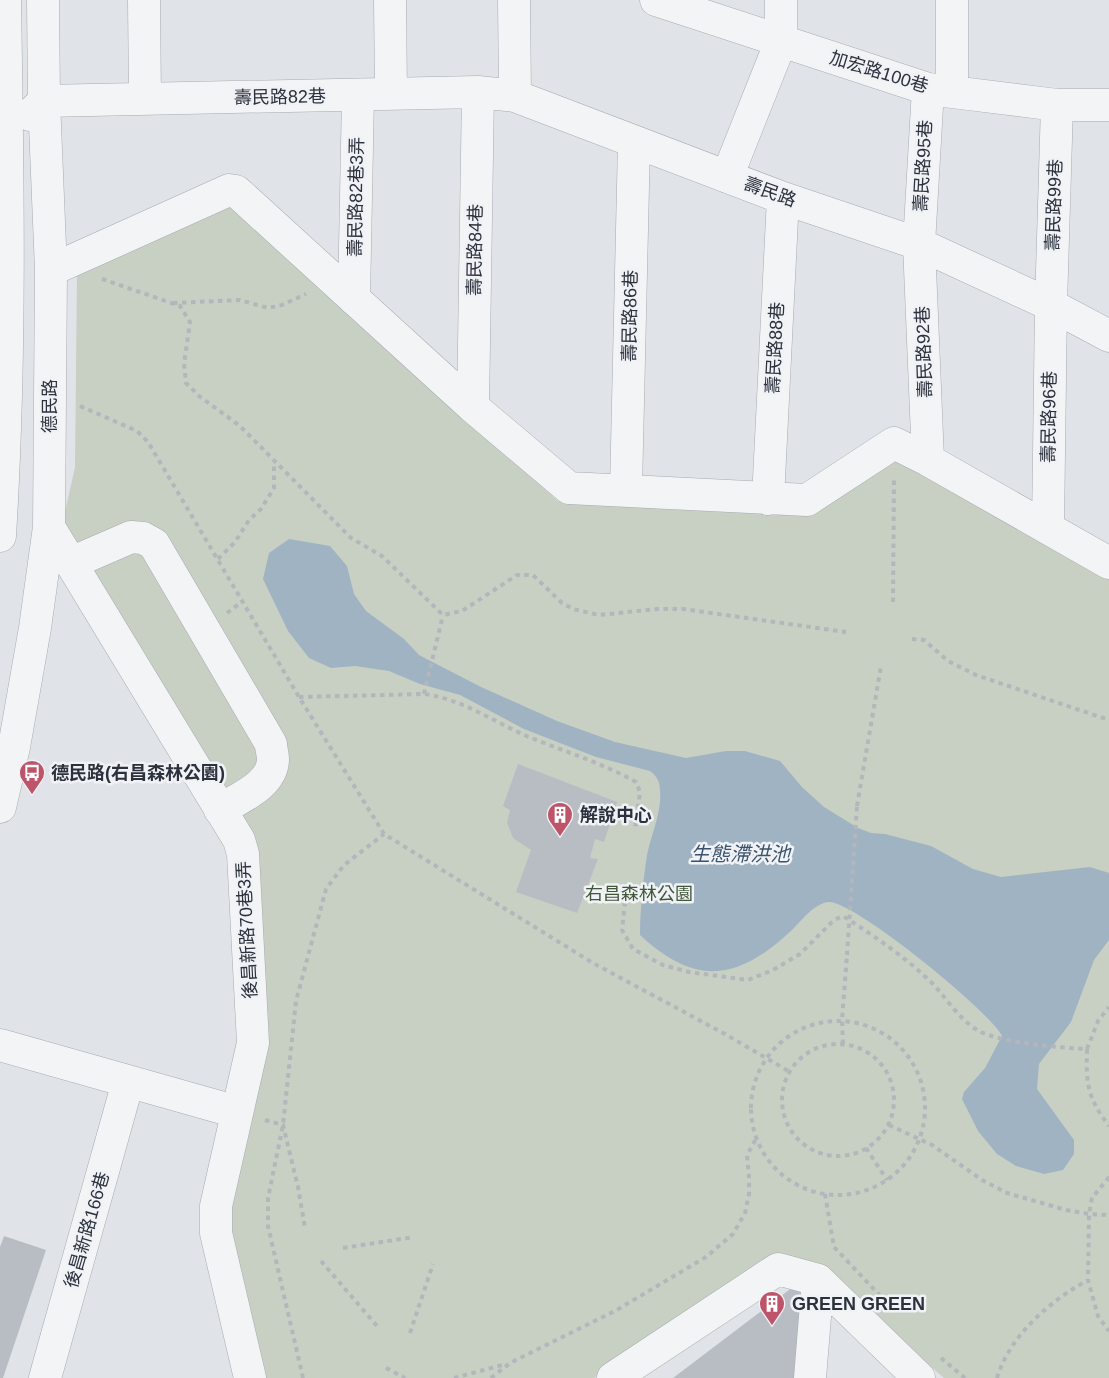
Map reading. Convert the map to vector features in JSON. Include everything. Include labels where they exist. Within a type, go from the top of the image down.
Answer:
[{"type":"street","points":[[0,536],[5,459],[5,0]]},
{"type":"street","name":"德民路","points":[[0,807],[22,704],[49,527],[50,392],[57,268],[44,101],[43,0]]},
{"type":"street","points":[[144,0],[145,99]]},
{"type":"street","points":[[390,0],[391,94]]},
{"type":"street","points":[[514,0],[515,96]]},
{"type":"street","name":"加宏路100巷","points":[[656,0],[940,90],[1058,105],[1109,105]]},
{"type":"street","points":[[727,177],[781,41],[781,0]]},
{"type":"street","name":"壽民路95巷","points":[[920,244],[952,0]]},
{"type":"street","name":"壽民路82巷","points":[[44,101],[478,92],[515,96]]},
{"type":"street","name":"壽民路84巷","points":[[473,407],[478,92]]},
{"type":"street","name":"壽民路82巷3弄","points":[[348,293],[358,95]]},
{"type":"street","name":"壽民路","points":[[515,96],[783,198],[920,244],[1051,305],[1109,336]]},
{"type":"street","points":[[4,140],[44,101]]},
{"type":"street","name":"壽民路99巷","points":[[1051,305],[1058,105]]},
{"type":"street","name":"壽民路86巷","points":[[626,489],[634,143]]},
{"type":"street","points":[[57,268],[229,190],[236,191],[473,407],[569,488],[626,489],[807,500],[894,443],[1109,562]]},
{"type":"street","name":"壽民路88巷","points":[[768,499],[783,198]]},
{"type":"street","name":"壽民路92巷","points":[[920,244],[928,460]]},
{"type":"street","name":"壽民路96巷","points":[[1048,528],[1051,305]]},
{"type":"street","name":"後昌新路70巷3弄","points":[[49,527],[239,840],[243,854],[253,1043],[216,1206],[216,1233],[250,1378]]},
{"type":"street","points":[[71,563],[131,537],[143,538],[154,544],[271,744],[273,759],[270,773],[261,784],[220,810]]},
{"type":"street","points":[[0,1045],[237,1112]]},
{"type":"street","name":"後昌新路166巷","points":[[45,1378],[128,1082]]},
{"type":"street","points":[[613,1378],[778,1269],[818,1280],[929,1367]]},
{"type":"street","points":[[810,1378],[818,1280]]},
{"type":"path","points":[[57,268],[180,306],[190,322],[184,364],[186,383],[199,396],[240,426],[351,538],[382,556],[443,615]]},
{"type":"path","points":[[170,303],[240,300],[268,308],[282,305],[307,294],[348,293]]},
{"type":"path","points":[[50,392],[136,431],[148,442],[299,697],[384,834],[593,963],[790,1072]]},
{"type":"path","points":[[893,602],[894,443]]},
{"type":"path","points":[[218,559],[235,542],[249,519],[261,509],[274,488],[274,460]]},
{"type":"path","points":[[443,615],[462,611],[517,575],[533,575],[562,603],[573,609],[599,615],[657,609],[683,609],[846,632]]},
{"type":"path","points":[[424,694],[443,615]]},
{"type":"path","points":[[912,639],[924,640],[948,661],[976,675],[1109,720]]},
{"type":"path","points":[[843,1044],[842,1020],[857,806],[881,666]]},
{"type":"path","points":[[299,697],[424,694],[441,696],[532,739],[611,768],[636,782],[640,792],[635,830]]},
{"type":"path","points":[[303,1378],[268,1226],[268,1198],[283,1125],[296,1001],[327,889],[344,865],[384,834]]},
{"type":"path","points":[[625,902],[622,930],[633,949],[663,964],[688,972],[748,980],[773,970],[800,954],[834,920],[843,916],[907,960],[961,1017],[978,1031],[990,1036],[1086,1049]]},
{"type":"path","points":[[1109,1007],[1098,1021],[1086,1049],[1086,1078],[1090,1097],[1109,1126]]},
{"type":"path","points":[[842,1020],[871,1027],[897,1042],[916,1066],[925,1095],[924,1126],[913,1154],[893,1177],[866,1191],[840,1196],[813,1193],[789,1181],[769,1163],[756,1139],[751,1113],[753,1086],[767,1058],[785,1039],[812,1025],[842,1020]]},
{"type":"path","points":[[843,1044],[861,1048],[876,1058],[887,1072],[894,1090],[894,1108],[888,1125],[878,1140],[866,1148],[845,1156],[827,1155],[810,1149],[796,1138],[786,1121],[782,1103],[785,1084],[790,1072],[807,1054],[824,1046],[843,1044]]},
{"type":"path","points":[[283,1125],[305,1228]]},
{"type":"path","points":[[888,1125],[932,1145],[982,1180],[1007,1193],[1089,1214],[1109,1215]]},
{"type":"path","points":[[454,1378],[510,1363],[615,1311],[706,1257],[733,1234],[745,1214],[749,1186],[747,1155],[756,1139]]},
{"type":"path","points":[[866,1148],[887,1180]]},
{"type":"path","points":[[1109,1177],[1092,1198],[1089,1214],[1088,1280],[1098,1316],[1109,1331]]},
{"type":"path","points":[[825,1194],[834,1247],[892,1308]]},
{"type":"path","points":[[343,1248],[414,1237]]},
{"type":"path","points":[[321,1261],[377,1326]]},
{"type":"path","points":[[410,1333],[433,1264]]},
{"type":"path","points":[[997,1378],[1000,1368],[1022,1334],[1043,1311],[1065,1293],[1088,1280]]},
{"type":"path","points":[[491,1378],[510,1363]]},
{"type":"path","points":[[929,1367],[965,1378]]},
{"type":"path","points":[[386,1368],[405,1378]]},
{"type":"green space","name":"右昌森林公園","points":[[222,195],[558,501],[808,510],[885,455],[1109,576],[1109,1378],[944,1378],[823,1274],[768,1262],[594,1378],[245,1378],[214,1209],[261,1002],[239,837],[57,548],[75,467],[77,274]]},
{"type":"water","name":"生態滯洪池","points":[[289,539],[330,546],[347,566],[354,594],[366,611],[404,639],[419,655],[479,686],[557,721],[615,742],[686,758],[726,751],[745,751],[780,761],[802,787],[824,807],[858,828],[931,846],[973,869],[1001,877],[1090,867],[1109,873],[1109,940],[1094,960],[1071,1022],[1039,1064],[1037,1089],[1074,1140],[1074,1154],[1063,1170],[1044,1174],[1016,1166],[997,1154],[978,1131],[962,1099],[964,1092],[985,1068],[1002,1036],[973,1004],[920,958],[864,918],[842,906],[823,903],[809,912],[773,946],[754,959],[736,967],[718,971],[699,970],[680,964],[640,935],[647,855],[660,799],[658,780],[655,775],[650,771],[596,757],[524,729],[460,695],[420,684],[389,671],[355,666],[331,668],[309,658],[288,631],[263,579],[269,553]]},
{"type":"building","name":"解說中心","points":[[518,764],[617,802],[604,842],[595,839],[590,858],[598,859],[577,913],[516,892],[531,850],[513,838],[507,823],[510,810],[503,806]]},
{"type":"building","points":[[4,1236],[46,1250],[3,1378],[0,1378],[0,1247]]},
{"type":"building","name":"GREEN GREEN","points":[[806,1277],[803,1378],[673,1378]]},
{"type":"place","name":"德民路(右昌森林公園)","points":[[32,796]]},
{"type":"place","name":"解說中心","points":[[560,838]]},
{"type":"place","name":"GREEN GREEN","points":[[772,1327]]}]
